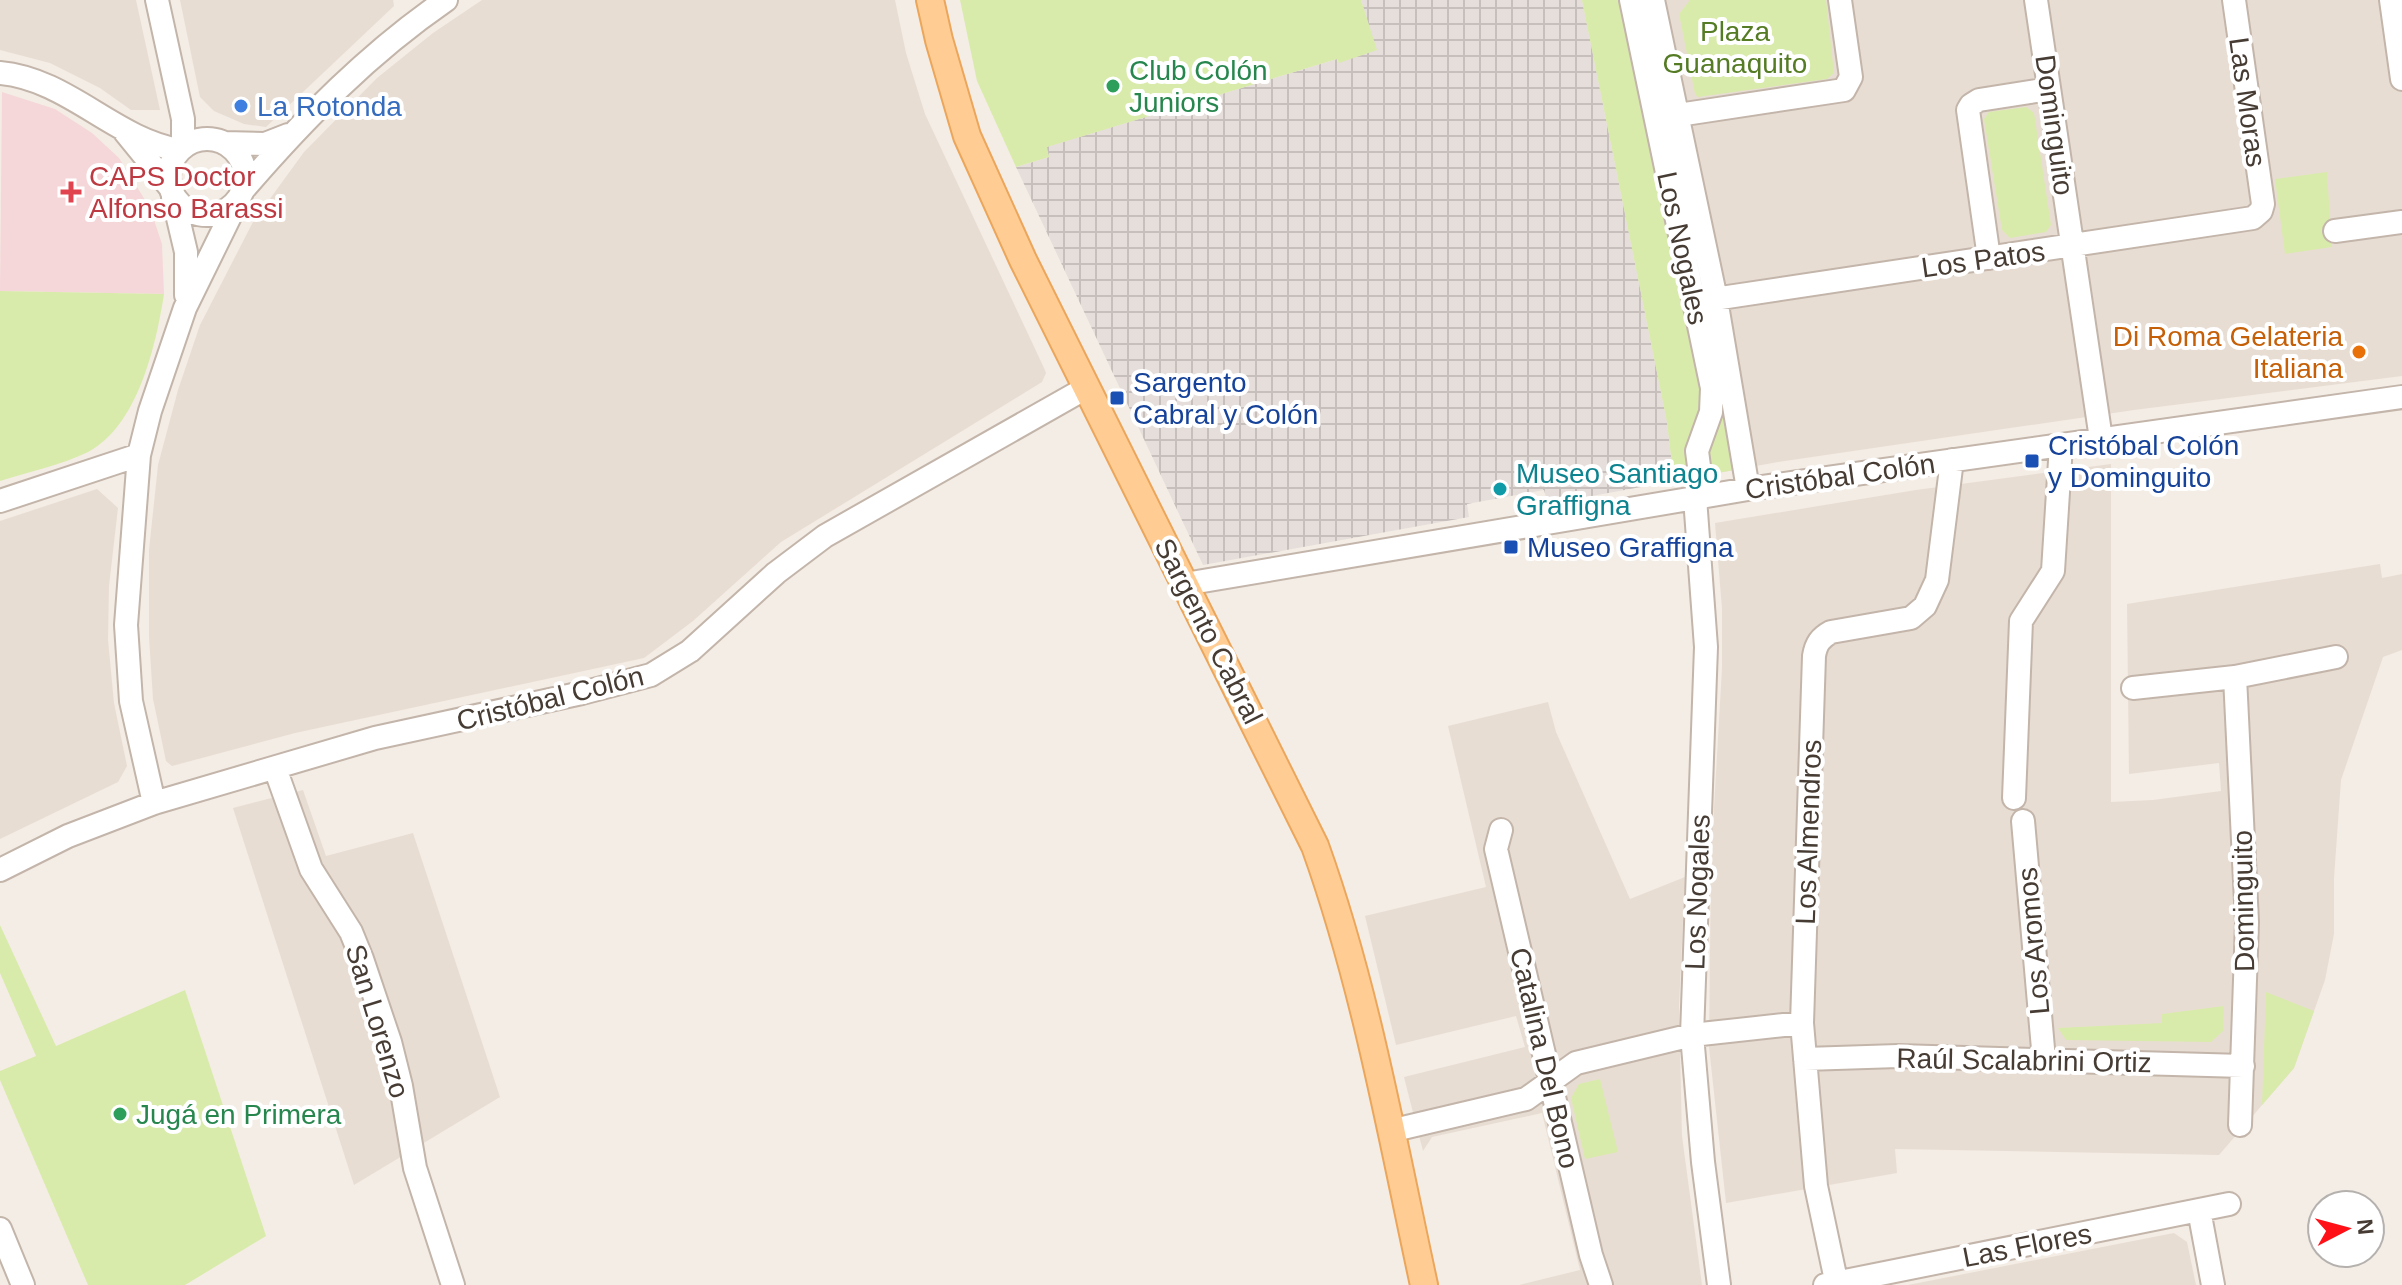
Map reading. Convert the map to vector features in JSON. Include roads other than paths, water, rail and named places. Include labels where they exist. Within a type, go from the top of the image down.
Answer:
[{"type":"main road","name":"Sargento Cabral","points":[[930,0],[967,136],[1023,260],[1315,846],[1343,927],[1424,1285]]},
{"type":"street","points":[[157,0],[183,119],[181,148],[170,164],[171,192],[186,252],[185,308]]},
{"type":"street","points":[[122,129],[189,212],[211,216],[221,213],[241,195],[296,130],[416,9],[446,0]]},
{"type":"street","name":"Los Nogales","points":[[1631,0],[1667,117]]},
{"type":"street","name":"Los Nogales","points":[[1653,0],[1667,117],[1748,489]]},
{"type":"street","points":[[1667,117],[1834,94],[1847,88],[1851,72],[1840,0]]},
{"type":"street","name":"Dominguito","points":[[2036,0],[2101,439]]},
{"type":"street","name":"Las Moras","points":[[2234,0],[2263,204]]},
{"type":"street","points":[[2391,0],[2402,79]]},
{"type":"street","points":[[0,73],[42,83],[71,96],[122,129],[163,146],[181,148],[203,138],[265,144],[296,130]]},
{"type":"street","points":[[1989,258],[1968,122],[1971,105],[1985,99],[2049,89]]},
{"type":"street","points":[[154,803],[131,701],[126,625],[139,455],[150,411],[185,308],[241,195],[244,168],[240,158],[219,141],[193,129],[183,119]]},
{"type":"street","name":"Los Patos","points":[[1705,300],[2245,220],[2258,215],[2263,204]]},
{"type":"street","points":[[2335,231],[2402,222]]},
{"type":"street","name":"Los Nogales","points":[[1705,300],[1712,388],[1711,412],[1697,451],[1706,647],[1692,1035],[1703,1162],[1719,1285]]},
{"type":"street","name":"Cristóbal Colón","points":[[0,870],[68,836],[154,803],[375,738],[651,675],[690,651],[776,573],[825,536],[1086,388]]},
{"type":"street","name":"Cristóbal Colón","points":[[1185,584],[1748,489],[2402,397]]},
{"type":"street","points":[[2014,798],[2021,621],[2053,571],[2061,445]]},
{"type":"street","points":[[0,501],[139,455]]},
{"type":"street","name":"Los Almendros","points":[[1833,1284],[1816,1186],[1802,1023],[1816,647],[1822,637],[1831,632],[1911,618],[1925,606],[1937,580],[1952,460]]},
{"type":"street","points":[[2133,688],[2235,677],[2336,657]]},
{"type":"street","name":"Dominguito","points":[[2235,677],[2247,922],[2240,1125]]},
{"type":"street","name":"San Lorenzo","points":[[275,768],[311,869],[351,932],[362,959],[390,1042],[415,1168],[453,1285]]},
{"type":"street","name":"Los Aromos","points":[[2023,821],[2044,1060]]},
{"type":"street","name":"Catalina Del Bono","points":[[1501,830],[1496,849],[1591,1255],[1601,1285]]},
{"type":"street","points":[[1390,1131],[1526,1099],[1576,1063],[1692,1035],[1802,1023]]},
{"type":"street","name":"Raúl Scalabrini Ortiz","points":[[1805,1059],[1898,1056],[2243,1066]]},
{"type":"street","name":"Las Flores","points":[[1833,1284],[2229,1204]]},
{"type":"street","points":[[2199,1210],[2213,1285]]},
{"type":"street","points":[[0,1229],[23,1285]]},
{"type":"place","name":"Club Colón Juniors","points":[[1113,86]]},
{"type":"place","name":"La Rotonda","points":[[241,106]]},
{"type":"place","name":"CAPS Doctor Alfonso Barassi","points":[[71,192]]},
{"type":"place","name":"Di Roma Gelateria Italiana","points":[[2359,352]]},
{"type":"place","name":"Sargento Cabral y Colón","points":[[1117,398]]},
{"type":"place","name":"Cristóbal Colón y Dominguito","points":[[2032,461]]},
{"type":"place","name":"Museo Santiago Graffigna","points":[[1500,489]]},
{"type":"place","name":"Museo Graffigna","points":[[1511,547]]},
{"type":"place","name":"Jugá en Primera","points":[[120,1114]]},
{"type":"park label","name":"Plaza Guanaquito","points":[[1735,47]]}]
